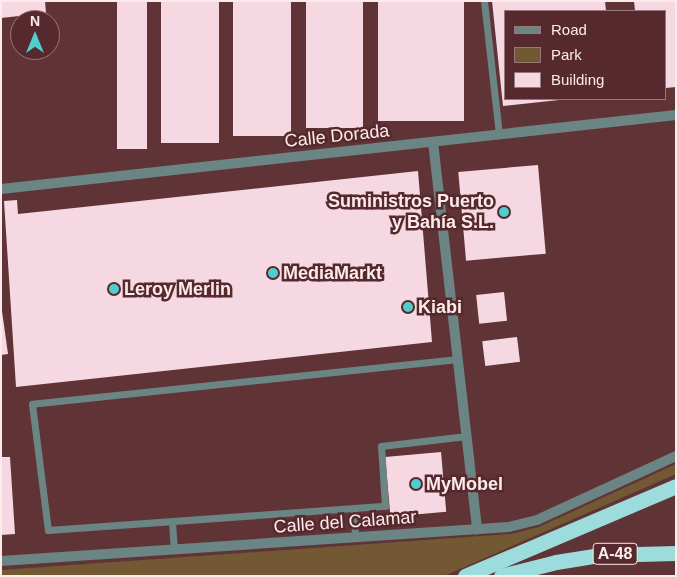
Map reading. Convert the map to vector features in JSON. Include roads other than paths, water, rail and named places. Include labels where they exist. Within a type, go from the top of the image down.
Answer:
[{"type":"highway","points":[[466,576],[676,486]]},
{"type":"highway","name":"A-48","points":[[501,576],[556,562],[600,555],[676,553]]},
{"type":"street","name":"Calle Dorada","points":[[1,189],[676,115]]},
{"type":"street","points":[[433,142],[477,530]]},
{"type":"street","name":"Calle del Calamar","points":[[1,561],[509,527],[537,520],[676,456]]},
{"type":"lane","points":[[484,1],[498,134]]},
{"type":"lane","points":[[458,359],[32,404],[48,530],[385,506],[381,446],[466,436]]},
{"type":"lane","points":[[354,509],[355,538]]},
{"type":"lane","points":[[172,522],[174,550]]},
{"type":"place","name":"Suministros Puerto y Bahía S.L.","points":[[504,212]]},
{"type":"place","name":"MediaMarkt","points":[[273,273]]},
{"type":"place","name":"Leroy Merlin","points":[[114,289]]},
{"type":"place","name":"Kiabi","points":[[408,307]]},
{"type":"place","name":"MyMobel","points":[[416,484]]}]
